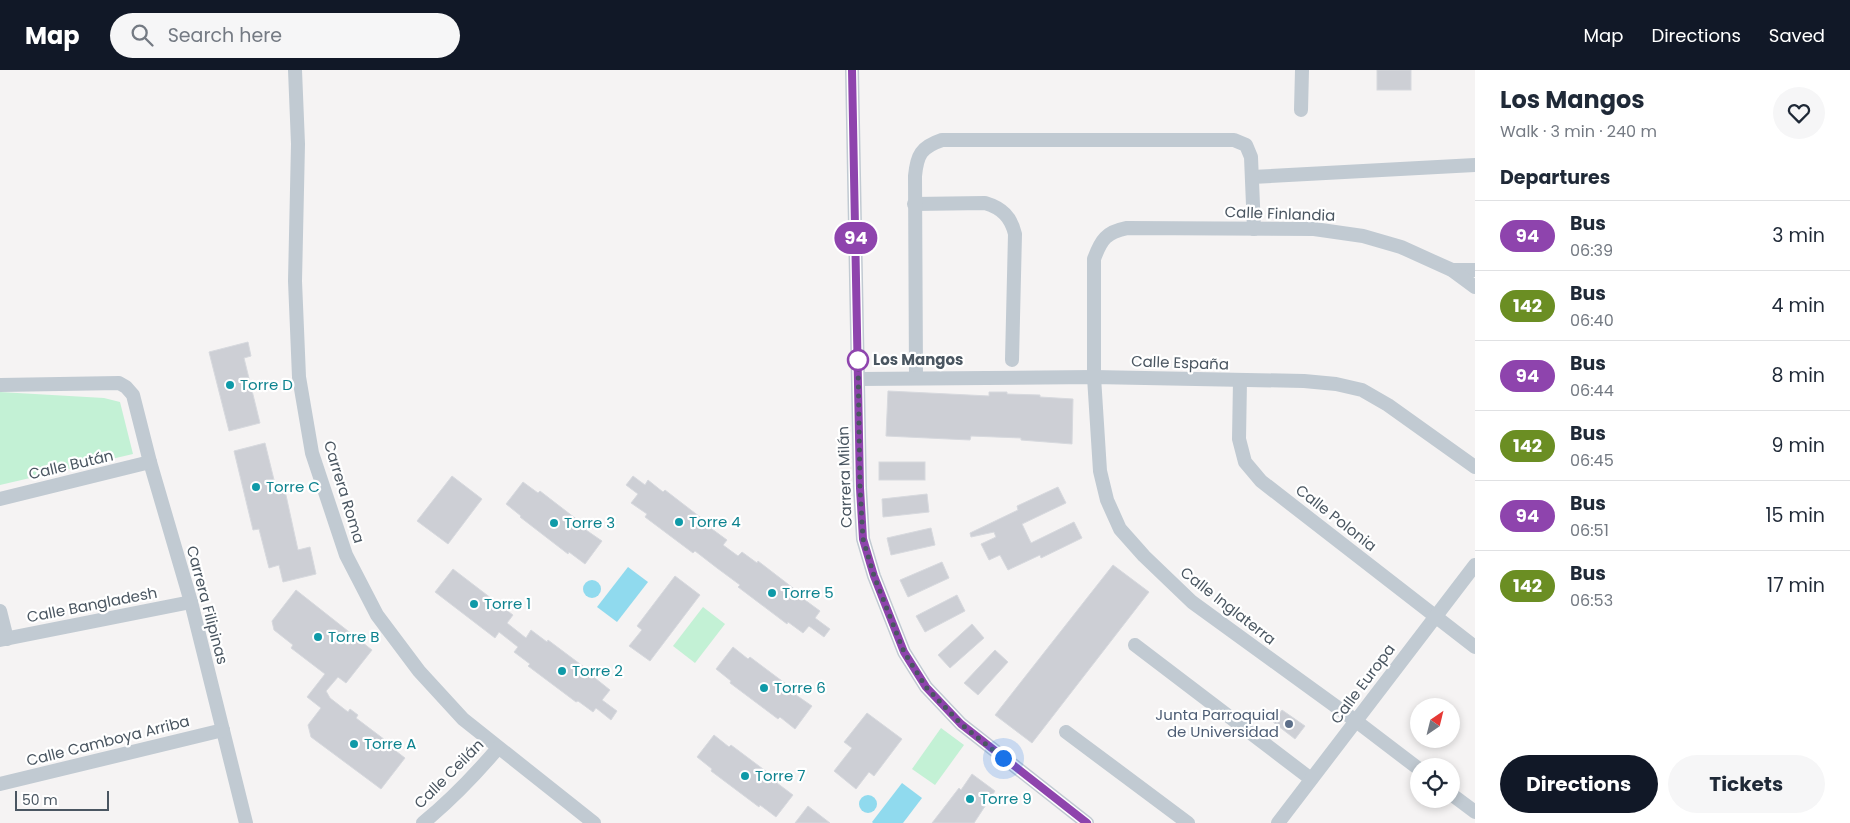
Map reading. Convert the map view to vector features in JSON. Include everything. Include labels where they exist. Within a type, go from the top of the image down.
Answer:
[{"type":"street","name":"Carrera Roma","points":[[295,70],[298,144],[295,281],[299,377],[312,453],[346,555],[377,615],[419,671],[463,719],[594,823]]},
{"type":"street","name":"Carrera Milán","points":[[852,70],[860,488],[863,539],[874,576],[904,652],[926,687],[961,724],[1087,823]]},
{"type":"street","points":[[1301,110],[1302,70]]},
{"type":"street","points":[[916,378],[914,204],[917,159],[924,149],[932,143],[942,140],[1234,140],[1246,145],[1251,157],[1254,229]]},
{"type":"street","points":[[1252,177],[1475,165]]},
{"type":"street","points":[[914,204],[985,203],[996,206],[1012,222],[1015,234],[1012,360]]},
{"type":"street","name":"Calle Finlandia","points":[[1104,238],[1115,230],[1127,228],[1314,229],[1363,236],[1401,247],[1452,270],[1475,287]]},
{"type":"street","name":"Calle Inglaterra","points":[[1104,238],[1094,260],[1094,377],[1100,471],[1107,500],[1120,529],[1144,556],[1192,602],[1410,762]]},
{"type":"street","points":[[1452,270],[1475,270]]},
{"type":"street","name":"Calle España","points":[[859,379],[1094,377],[1304,381],[1336,384],[1362,390],[1388,405],[1475,467]]},
{"type":"street","name":"Calle Polonia","points":[[1240,381],[1239,439],[1245,462],[1261,481],[1475,647]]},
{"type":"street","name":"Carrera Filipinas","points":[[0,385],[103,385],[119,383],[134,395],[150,462],[190,602],[246,823]]},
{"type":"street","name":"Calle Bután","points":[[0,499],[150,462]]},
{"type":"street","name":"Calle Europa","points":[[1278,823],[1475,565]]},
{"type":"street","name":"Calle Bangladesh","points":[[3,640],[190,602]]},
{"type":"street","points":[[0,611],[3,640]]},
{"type":"street","points":[[1135,645],[1311,780]]},
{"type":"street","name":"Calle Camboya Arriba","points":[[0,784],[223,730]]},
{"type":"street","points":[[1066,732],[1188,823]]},
{"type":"street","name":"Calle Ceilán","points":[[423,823],[452,798],[498,748]]},
{"type":"street","points":[[1460,801],[1475,813],[1468,823]]},
{"type":"green space","points":[[0,392],[104,398],[120,402],[133,454],[0,485]]},
{"type":"green space","points":[[703,607],[725,624],[695,663],[673,646]]},
{"type":"green space","points":[[941,728],[964,745],[935,785],[912,769]]},
{"type":"water","points":[[628,567],[648,582],[617,622],[597,607]]},
{"type":"water","points":[[588,580],[596,580],[601,585],[599,596],[588,598],[583,593],[583,585]]},
{"type":"water","points":[[902,783],[922,798],[903,823],[873,823],[872,822]]},
{"type":"water","points":[[868,795],[875,797],[877,804],[875,811],[868,813],[861,811],[859,804],[861,797]]},
{"type":"building","points":[[1377,70],[1411,70],[1411,90],[1377,90]]},
{"type":"building","name":"Torre D","points":[[248,342],[251,356],[244,358],[260,423],[229,431],[209,352]]},
{"type":"building","points":[[888,391],[989,396],[989,392],[1007,392],[1007,394],[1073,399],[1072,444],[1021,440],[1021,438],[971,436],[970,440],[886,436]]},
{"type":"building","points":[[265,443],[276,488],[284,486],[298,550],[310,547],[316,574],[283,582],[279,565],[269,568],[259,529],[253,530],[234,451]]},
{"type":"building","points":[[879,462],[925,462],[925,480],[879,480]]},
{"type":"building","points":[[452,476],[482,499],[448,544],[417,521]]},
{"type":"building","points":[[633,476],[645,485],[648,480],[663,492],[665,490],[727,540],[723,545],[738,556],[742,552],[757,563],[758,561],[806,598],[805,600],[820,611],[815,618],[830,629],[824,637],[809,626],[803,633],[788,622],[787,624],[695,551],[693,553],[645,517],[647,514],[631,503],[638,494],[626,485]]},
{"type":"building","name":"Torre 3","points":[[523,482],[538,493],[540,491],[602,541],[585,564],[569,552],[568,554],[506,504]]},
{"type":"building","points":[[1058,487],[1066,503],[1022,524],[1031,543],[1074,522],[1082,538],[1041,558],[1040,555],[1008,570],[1000,555],[989,560],[981,544],[996,537],[994,532],[971,537],[970,533],[1018,510],[1017,506]]},
{"type":"building","points":[[927,494],[929,512],[883,517],[882,499]]},
{"type":"building","points":[[931,528],[935,545],[891,555],[887,538]]},
{"type":"building","points":[[942,562],[949,578],[908,597],[900,580]]},
{"type":"building","points":[[1113,565],[1149,592],[1032,743],[995,715]]},
{"type":"building","points":[[453,569],[513,615],[507,623],[526,638],[531,630],[547,642],[548,640],[596,676],[595,678],[610,690],[602,700],[617,711],[611,720],[596,708],[593,712],[578,701],[576,702],[528,666],[530,664],[514,652],[518,647],[499,632],[495,638],[435,592]]},
{"type":"building","points":[[675,576],[700,595],[650,661],[629,646],[642,630],[637,626]]},
{"type":"building","points":[[296,590],[372,650],[346,683],[338,677],[326,691],[330,698],[348,712],[350,709],[358,715],[356,718],[389,743],[388,745],[405,758],[381,789],[311,737],[308,725],[321,708],[307,697],[325,674],[291,648],[293,645],[274,630],[272,621]]},
{"type":"building","points":[[957,595],[965,611],[925,632],[916,616]]},
{"type":"building","points":[[972,624],[984,638],[950,668],[938,655]]},
{"type":"building","name":"Torre 6","points":[[733,647],[748,659],[750,657],[798,693],[796,695],[812,706],[795,729],[780,717],[778,719],[730,683],[731,681],[716,669]]},
{"type":"building","points":[[995,650],[1008,662],[978,695],[964,683]]},
{"type":"building","name":"Junta Parroquial de Universidad","points":[[1282,710],[1305,726],[1295,739],[1273,722]]},
{"type":"building","points":[[867,713],[902,739],[874,776],[869,772],[856,789],[834,771],[852,748],[844,742]]},
{"type":"building","name":"Torre 7","points":[[714,735],[729,747],[731,745],[779,781],[777,783],[793,795],[776,817],[760,805],[759,807],[711,771],[712,769],[697,757]]},
{"type":"building","name":"Torre 9","points":[[972,774],[995,791],[974,823],[932,823],[959,788],[961,790]]},
{"type":"building","points":[[808,806],[830,823],[795,823]]},
{"type":"bus line","name":"94","points":[[852,70],[860,488],[863,539],[874,576],[904,652],[926,687],[961,724],[1087,823]]},
{"type":"place","name":"Los Mangos","points":[[858,360]]},
{"type":"place","name":"Torre D","points":[[230,385]]},
{"type":"place","name":"Torre C","points":[[256,487]]},
{"type":"place","name":"Torre 4","points":[[679,522]]},
{"type":"place","name":"Torre 3","points":[[554,523]]},
{"type":"place","name":"Torre 5","points":[[772,593]]},
{"type":"place","name":"Torre 1","points":[[474,604]]},
{"type":"place","name":"Torre B","points":[[318,637]]},
{"type":"place","name":"Torre 2","points":[[562,671]]},
{"type":"place","name":"Torre 6","points":[[764,688]]},
{"type":"place","name":"Junta Parroquial de Universidad","points":[[1289,724]]},
{"type":"place","name":"Torre A","points":[[354,744]]},
{"type":"place","name":"Torre 7","points":[[745,776]]},
{"type":"place","name":"Torre 9","points":[[970,799]]},
{"type":"route","points":[[858,360],[860,488],[863,539],[874,576],[904,652],[926,687],[961,724],[1003,758]]}]
